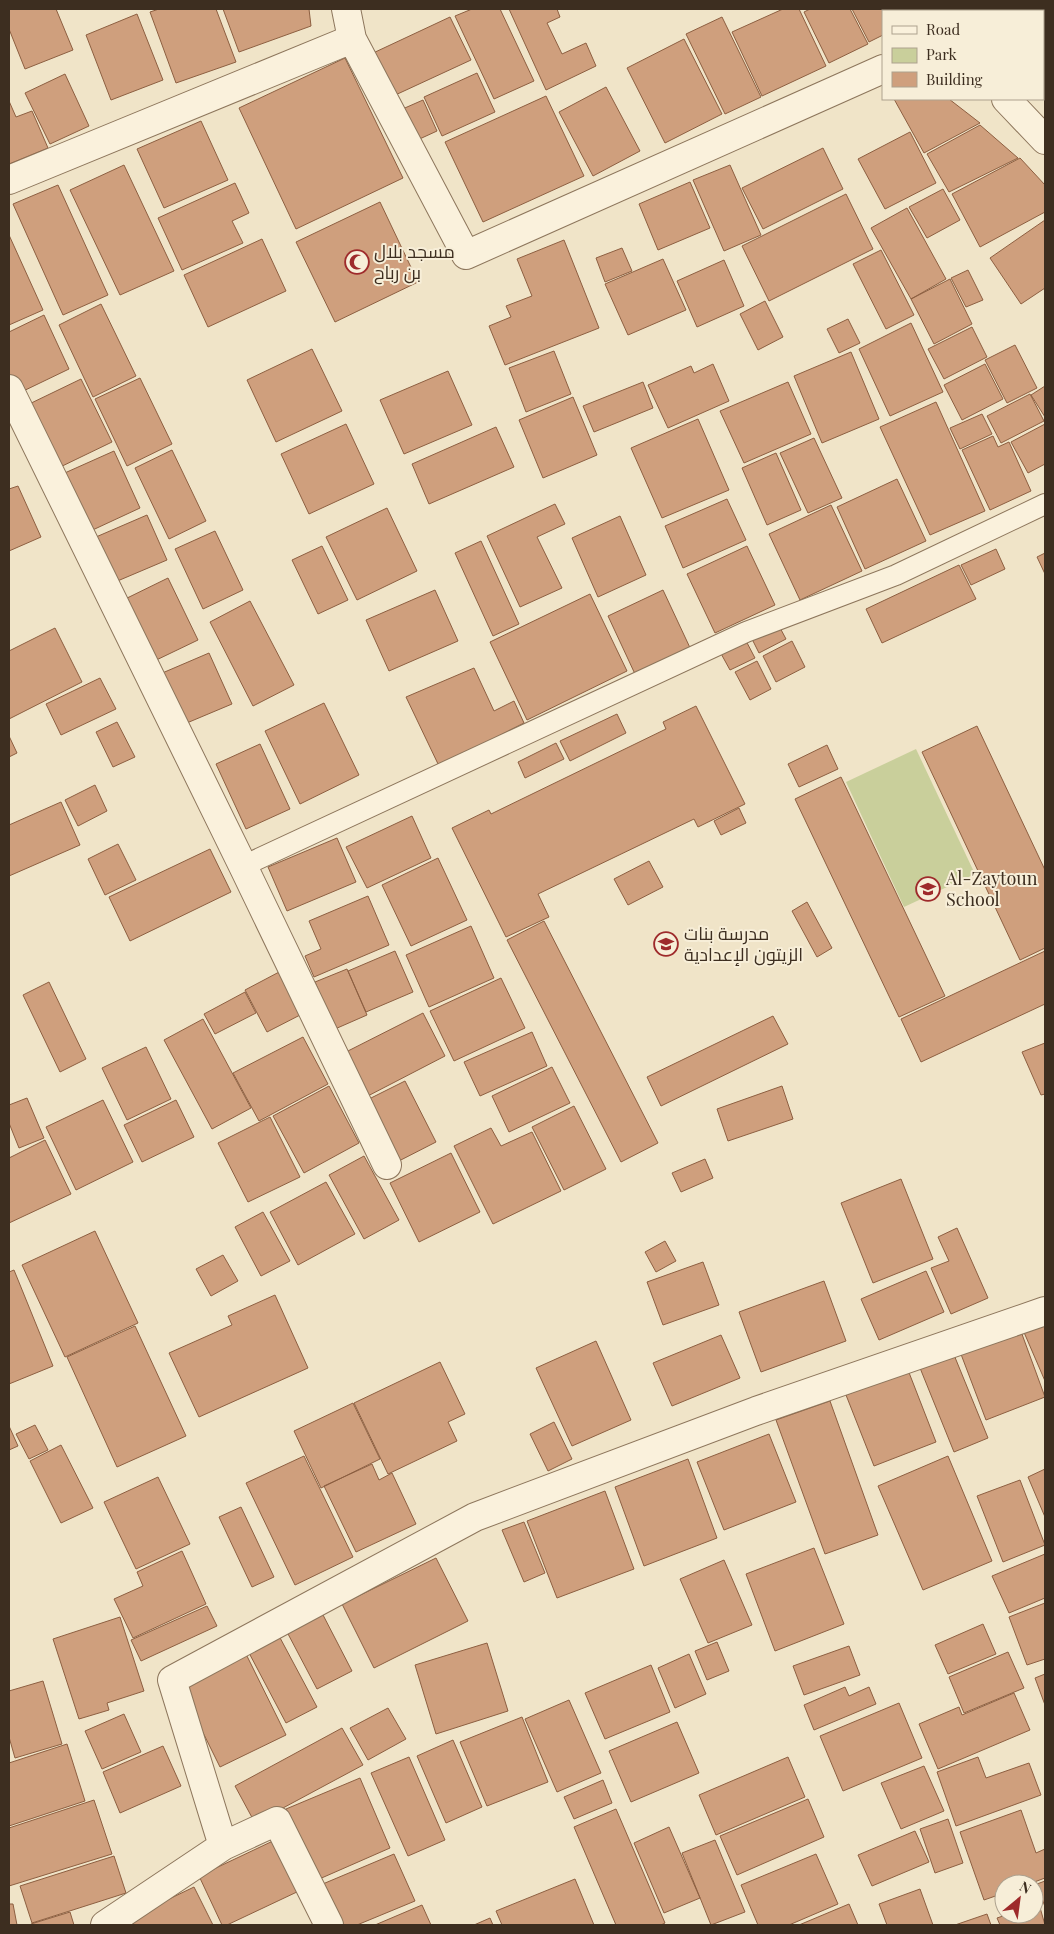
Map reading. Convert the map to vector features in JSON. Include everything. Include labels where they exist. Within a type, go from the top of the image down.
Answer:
[{"type":"street","points":[[346,9],[352,38],[466,256],[882,69]]},
{"type":"street","points":[[9,180],[352,38]]},
{"type":"street","points":[[1007,100],[1045,140]]},
{"type":"street","points":[[9,389],[387,1165]]},
{"type":"street","points":[[223,1846],[172,1680],[475,1517],[756,1411],[1045,1311]]},
{"type":"street","points":[[105,1925],[223,1846],[277,1821],[329,1925]]},
{"type":"lane","points":[[243,866],[746,632],[896,575],[1045,504]]},
{"type":"green space","points":[[916,749],[975,874],[904,907],[846,782]]},
{"type":"building","points":[[9,9],[56,9],[73,50],[25,69],[9,29]]},
{"type":"building","points":[[159,9],[216,9],[236,62],[176,83],[150,12]]},
{"type":"building","points":[[223,9],[309,9],[311,26],[239,52]]},
{"type":"building","points":[[472,9],[500,9],[534,81],[494,99],[455,16]]},
{"type":"building","points":[[509,9],[557,9],[560,17],[547,23],[562,54],[586,43],[596,66],[546,90]]},
{"type":"building","points":[[783,9],[799,9],[826,66],[762,96],[732,32]]},
{"type":"building","points":[[810,9],[850,9],[868,44],[829,63],[804,12]]},
{"type":"building","points":[[852,9],[897,9],[882,10],[882,36],[869,42]]},
{"type":"building","points":[[137,14],[163,80],[111,100],[86,35]]},
{"type":"building","points":[[450,17],[471,60],[391,97],[371,54]]},
{"type":"building","points":[[722,17],[761,97],[725,114],[686,34]]},
{"type":"building","points":[[1045,25],[1045,79],[1044,77]]},
{"type":"building","points":[[684,39],[722,114],[665,143],[627,68]]},
{"type":"building","points":[[345,58],[403,178],[296,229],[239,108]]},
{"type":"building","points":[[477,73],[495,112],[442,136],[424,97]]},
{"type":"building","points":[[65,74],[89,126],[50,144],[25,93]]},
{"type":"building","points":[[606,87],[640,151],[593,176],[559,112]]},
{"type":"building","points":[[546,96],[584,176],[483,222],[445,142]]},
{"type":"building","points":[[423,100],[437,131],[413,142],[398,111]]},
{"type":"building","points":[[895,100],[950,100],[980,123],[924,153]]},
{"type":"building","points":[[9,101],[16,117],[32,111],[48,148],[9,164]]},
{"type":"building","points":[[201,121],[228,180],[164,208],[137,149]]},
{"type":"building","points":[[980,125],[1018,158],[949,192],[927,154]]},
{"type":"building","points":[[910,132],[936,183],[885,209],[858,159]]},
{"type":"building","points":[[823,148],[843,189],[763,229],[742,188]]},
{"type":"building","points":[[1020,158],[1045,185],[1045,212],[980,247],[952,194]]},
{"type":"building","points":[[124,165],[174,271],[120,295],[70,190]]},
{"type":"building","points":[[730,165],[761,235],[724,251],[693,180]]},
{"type":"building","points":[[690,182],[710,228],[658,250],[639,204]]},
{"type":"building","points":[[235,183],[249,213],[232,221],[243,243],[182,270],[158,218]]},
{"type":"building","points":[[58,185],[108,295],[63,315],[13,204]]},
{"type":"building","points":[[943,189],[960,220],[927,238],[909,207]]},
{"type":"building","points":[[846,194],[873,249],[769,301],[742,246]]},
{"type":"building","name":"مسجد بلال بن رباح","points":[[380,202],[418,282],[335,322],[296,242]]},
{"type":"building","points":[[907,208],[946,279],[911,299],[871,228]]},
{"type":"building","points":[[1045,220],[1045,288],[1021,304],[990,258]]},
{"type":"building","points":[[9,235],[43,310],[9,325]]},
{"type":"building","points":[[262,239],[286,291],[208,327],[184,275]]},
{"type":"building","points":[[564,240],[599,328],[505,365],[489,326],[511,317],[506,306],[532,296],[517,259]]},
{"type":"building","points":[[622,248],[632,271],[605,282],[596,258]]},
{"type":"building","points":[[881,250],[914,315],[886,329],[853,264]]},
{"type":"building","points":[[663,259],[686,310],[628,335],[605,284]]},
{"type":"building","points":[[724,260],[744,306],[697,327],[677,281]]},
{"type":"building","points":[[968,270],[983,300],[966,307],[951,278]]},
{"type":"building","points":[[950,279],[972,324],[934,344],[911,299]]},
{"type":"building","points":[[765,301],[783,337],[758,350],[740,314]]},
{"type":"building","points":[[101,304],[136,376],[93,397],[59,325]]},
{"type":"building","points":[[44,315],[69,369],[15,395],[9,382],[9,332]]},
{"type":"building","points":[[848,319],[860,343],[839,353],[827,329]]},
{"type":"building","points":[[911,323],[943,392],[890,416],[859,349]]},
{"type":"building","points":[[972,327],[987,357],[944,379],[928,349]]},
{"type":"building","points":[[1015,345],[1037,388],[1007,403],[985,360]]},
{"type":"building","points":[[312,349],[342,411],[276,442],[247,380]]},
{"type":"building","points":[[554,351],[571,394],[526,412],[509,368]]},
{"type":"building","points":[[851,352],[879,419],[822,443],[794,376]]},
{"type":"building","points":[[713,364],[729,401],[668,428],[648,385],[691,366],[694,373]]},
{"type":"building","points":[[985,364],[1003,399],[962,420],[944,385]]},
{"type":"building","points":[[448,371],[472,425],[404,454],[380,400]]},
{"type":"building","points":[[140,378],[172,444],[127,466],[95,399]]},
{"type":"building","points":[[81,379],[112,442],[54,470],[23,407]]},
{"type":"building","points":[[643,382],[653,408],[594,432],[583,406]]},
{"type":"building","points":[[788,382],[811,434],[744,463],[720,411]]},
{"type":"building","points":[[1045,386],[1045,417],[1031,395]]},
{"type":"building","points":[[1030,394],[1044,421],[1001,443],[987,416]]},
{"type":"building","points":[[573,397],[597,455],[543,478],[519,420]]},
{"type":"building","points":[[936,402],[985,511],[930,535],[880,427]]},
{"type":"building","points":[[982,414],[992,434],[960,449],[950,428]]},
{"type":"building","points":[[698,419],[729,490],[662,518],[631,448]]},
{"type":"building","points":[[346,424],[374,484],[309,514],[281,454]]},
{"type":"building","points":[[1045,424],[1045,464],[1028,473],[1011,442]]},
{"type":"building","points":[[496,427],[514,467],[429,504],[412,464]]},
{"type":"building","points":[[993,436],[998,447],[1009,442],[1031,491],[990,510],[962,450]]},
{"type":"building","points":[[814,438],[842,498],[808,513],[780,453]]},
{"type":"building","points":[[172,450],[206,521],[169,539],[135,468]]},
{"type":"building","points":[[114,451],[140,508],[84,534],[58,476]]},
{"type":"building","points":[[776,453],[801,510],[767,525],[742,468]]},
{"type":"building","points":[[897,479],[926,541],[865,569],[837,507]]},
{"type":"building","points":[[18,486],[41,537],[9,551],[9,489]]},
{"type":"building","points":[[727,499],[746,540],[683,568],[665,526]]},
{"type":"building","points":[[555,504],[565,524],[537,537],[562,588],[520,607],[487,536]]},
{"type":"building","points":[[831,505],[862,571],[800,600],[769,534]]},
{"type":"building","points":[[387,508],[417,571],[357,600],[326,537]]},
{"type":"building","points":[[147,515],[167,560],[108,585],[89,540]]},
{"type":"building","points":[[620,516],[646,575],[598,597],[572,538]]},
{"type":"building","points":[[215,531],[243,590],[203,609],[175,549]]},
{"type":"building","points":[[481,541],[519,624],[493,636],[455,553]]},
{"type":"building","points":[[322,546],[348,600],[318,614],[292,560]]},
{"type":"building","points":[[747,546],[775,605],[715,633],[687,574]]},
{"type":"building","points":[[996,549],[1005,569],[971,585],[961,565]]},
{"type":"building","points":[[1045,553],[1045,574],[1037,557]]},
{"type":"building","points":[[959,565],[976,599],[882,643],[866,609]]},
{"type":"building","points":[[168,578],[198,640],[148,664],[119,602]]},
{"type":"building","points":[[435,590],[458,641],[389,671],[366,620]]},
{"type":"building","points":[[663,590],[692,652],[635,674],[608,616]]},
{"type":"building","points":[[590,594],[627,671],[527,720],[490,642]]},
{"type":"building","points":[[250,601],[294,685],[253,706],[210,622]]},
{"type":"building","points":[[778,624],[786,639],[759,653],[751,637]]},
{"type":"building","points":[[55,628],[82,682],[9,719],[9,651]]},
{"type":"building","points":[[744,637],[755,658],[730,670],[719,650]]},
{"type":"building","points":[[792,641],[805,667],[776,682],[763,656]]},
{"type":"building","points":[[209,653],[232,704],[182,725],[160,674]]},
{"type":"building","points":[[757,661],[771,689],[750,700],[735,672]]},
{"type":"building","points":[[474,668],[494,711],[514,701],[524,723],[439,766],[406,697]]},
{"type":"building","points":[[100,678],[116,709],[61,735],[46,704]]},
{"type":"building","points":[[324,703],[359,775],[300,804],[265,731]]},
{"type":"building","points":[[696,706],[745,804],[698,827],[694,819],[538,894],[549,917],[506,937],[452,828],[489,810],[491,814],[666,729],[663,722]]},
{"type":"building","points":[[617,714],[626,733],[570,761],[560,741]]},
{"type":"building","points":[[117,722],[135,757],[113,767],[96,732]]},
{"type":"building","points":[[977,726],[1045,870],[1045,948],[1020,960],[922,752]]},
{"type":"building","points":[[9,736],[17,753],[9,757]]},
{"type":"building","points":[[556,743],[564,759],[525,778],[518,762]]},
{"type":"building","points":[[260,744],[290,809],[246,829],[216,764]]},
{"type":"building","points":[[827,745],[838,769],[799,787],[788,764]]},
{"type":"building","points":[[841,777],[945,996],[899,1017],[795,799]]},
{"type":"building","points":[[95,785],[107,811],[78,826],[65,800]]},
{"type":"building","points":[[61,802],[80,845],[9,876],[9,825]]},
{"type":"building","points":[[739,808],[746,823],[721,835],[714,821]]},
{"type":"building","points":[[412,816],[431,858],[367,888],[346,847]]},
{"type":"building","points":[[337,838],[356,882],[287,911],[268,867]]},
{"type":"building","points":[[118,844],[136,880],[105,895],[88,859]]},
{"type":"building","points":[[210,849],[231,892],[130,941],[109,897]]},
{"type":"building","points":[[438,858],[467,920],[411,946],[382,885]]},
{"type":"building","points":[[649,861],[663,887],[628,905],[614,879]]},
{"type":"building","points":[[368,896],[389,945],[314,977],[305,956],[321,949],[309,921]]},
{"type":"building","points":[[807,902],[832,948],[817,957],[792,911]]},
{"type":"building","points":[[544,921],[658,1143],[621,1162],[507,940]]},
{"type":"building","points":[[471,926],[494,978],[429,1007],[406,955]]},
{"type":"building","points":[[395,951],[413,992],[366,1012],[348,971]]},
{"type":"building","points":[[1045,951],[1045,1004],[921,1062],[901,1019]]},
{"type":"building","points":[[347,969],[367,1015],[335,1029],[315,982]]},
{"type":"building","points":[[281,971],[304,1013],[267,1032],[245,990]]},
{"type":"building","points":[[501,978],[525,1028],[454,1061],[430,1011]]},
{"type":"building","points":[[49,982],[86,1059],[60,1072],[23,995]]},
{"type":"building","points":[[245,992],[256,1013],[215,1034],[204,1014]]},
{"type":"building","points":[[423,1013],[445,1056],[362,1099],[340,1055]]},
{"type":"building","points":[[773,1016],[788,1044],[661,1106],[647,1077]]},
{"type":"building","points":[[203,1019],[251,1108],[212,1129],[164,1040]]},
{"type":"building","points":[[532,1032],[547,1066],[480,1096],[464,1062]]},
{"type":"building","points":[[303,1037],[328,1084],[259,1121],[233,1073]]},
{"type":"building","points":[[1045,1043],[1045,1094],[1041,1095],[1022,1052]]},
{"type":"building","points":[[146,1047],[171,1099],[127,1120],[102,1068]]},
{"type":"building","points":[[552,1067],[570,1103],[509,1132],[492,1096]]},
{"type":"building","points":[[405,1081],[436,1142],[393,1164],[361,1103]]},
{"type":"building","points":[[329,1086],[359,1143],[304,1173],[273,1116]]},
{"type":"building","points":[[782,1086],[793,1119],[728,1141],[717,1109]]},
{"type":"building","points":[[27,1098],[44,1138],[19,1148],[9,1123],[9,1105]]},
{"type":"building","points":[[103,1100],[133,1162],[76,1190],[46,1127]]},
{"type":"building","points":[[176,1100],[194,1137],[142,1162],[124,1125]]},
{"type":"building","points":[[574,1106],[606,1169],[564,1190],[532,1127]]},
{"type":"building","points":[[270,1117],[300,1177],[248,1202],[218,1143]]},
{"type":"building","points":[[491,1128],[501,1146],[532,1132],[561,1191],[493,1224],[454,1146]]},
{"type":"building","points":[[45,1140],[71,1194],[9,1223],[9,1158]]},
{"type":"building","points":[[451,1153],[480,1212],[419,1242],[390,1183]]},
{"type":"building","points":[[364,1156],[399,1220],[364,1239],[329,1175]]},
{"type":"building","points":[[705,1159],[713,1178],[681,1192],[672,1173]]},
{"type":"building","points":[[901,1179],[933,1259],[873,1283],[841,1203]]},
{"type":"building","points":[[326,1182],[355,1234],[298,1265],[270,1212]]},
{"type":"building","points":[[263,1212],[290,1261],[261,1276],[235,1227]]},
{"type":"building","points":[[957,1228],[988,1298],[951,1314],[931,1268],[949,1261],[938,1237]]},
{"type":"building","points":[[95,1231],[138,1323],[65,1357],[22,1265]]},
{"type":"building","points":[[665,1241],[676,1261],[656,1272],[645,1252]]},
{"type":"building","points":[[223,1255],[238,1281],[211,1296],[196,1269]]},
{"type":"building","points":[[703,1262],[719,1305],[663,1325],[647,1282]]},
{"type":"building","points":[[14,1270],[53,1366],[9,1384],[9,1272]]},
{"type":"building","points":[[926,1271],[944,1312],[879,1340],[861,1299]]},
{"type":"building","points":[[824,1281],[846,1341],[761,1372],[739,1312]]},
{"type":"building","points":[[275,1295],[308,1368],[199,1417],[169,1353],[232,1325],[228,1316]]},
{"type":"building","points":[[1045,1321],[1045,1381],[1023,1330]]},
{"type":"building","points":[[135,1326],[186,1436],[117,1467],[67,1357]]},
{"type":"building","points":[[1019,1326],[1045,1397],[986,1420],[959,1349]]},
{"type":"building","points":[[721,1335],[740,1378],[672,1406],[653,1363]]},
{"type":"building","points":[[596,1341],[631,1420],[572,1446],[536,1368]]},
{"type":"building","points":[[952,1350],[988,1438],[954,1452],[918,1363]]},
{"type":"building","points":[[440,1362],[465,1414],[448,1422],[457,1441],[388,1474],[354,1403]]},
{"type":"building","points":[[908,1370],[936,1442],[874,1466],[846,1395]]},
{"type":"building","points":[[830,1401],[878,1535],[825,1554],[776,1420]]},
{"type":"building","points":[[353,1403],[380,1459],[321,1488],[294,1431]]},
{"type":"building","points":[[554,1422],[572,1459],[548,1471],[530,1434]]},
{"type":"building","points":[[35,1425],[48,1450],[29,1459],[16,1434]]},
{"type":"building","points":[[9,1426],[18,1446],[9,1450]]},
{"type":"building","points":[[769,1434],[796,1502],[724,1530],[697,1462]]},
{"type":"building","points":[[61,1445],[93,1508],[61,1523],[30,1461]]},
{"type":"building","points":[[304,1456],[353,1557],[295,1585],[246,1483]]},
{"type":"building","points":[[948,1456],[992,1561],[923,1590],[878,1486]]},
{"type":"building","points":[[688,1459],[717,1538],[644,1566],[615,1487]]},
{"type":"building","points":[[372,1464],[379,1480],[392,1473],[416,1524],[356,1552],[324,1486]]},
{"type":"building","points":[[1045,1469],[1045,1517],[1028,1477]]},
{"type":"building","points":[[158,1477],[190,1544],[136,1569],[104,1502]]},
{"type":"building","points":[[1020,1480],[1045,1545],[1003,1562],[977,1496]]},
{"type":"building","points":[[605,1491],[634,1569],[557,1598],[527,1521]]},
{"type":"building","points":[[241,1507],[274,1577],[252,1587],[219,1517]]},
{"type":"building","points":[[524,1522],[545,1573],[524,1582],[502,1530]]},
{"type":"building","points":[[814,1548],[844,1624],[775,1651],[746,1574]]},
{"type":"building","points":[[182,1551],[206,1604],[133,1638],[114,1599],[143,1586],[137,1572]]},
{"type":"building","points":[[1045,1554],[1045,1598],[1009,1613],[992,1576]]},
{"type":"building","points":[[436,1558],[468,1621],[374,1668],[342,1604]]},
{"type":"building","points":[[724,1560],[752,1625],[708,1643],[680,1579]]},
{"type":"building","points":[[1045,1603],[1045,1659],[1027,1665],[1009,1617]]},
{"type":"building","points":[[207,1606],[217,1626],[141,1661],[131,1640]]},
{"type":"building","points":[[322,1613],[352,1671],[317,1689],[287,1632]]},
{"type":"building","points":[[120,1617],[144,1691],[107,1703],[109,1710],[79,1719],[53,1639]]},
{"type":"building","points":[[983,1624],[996,1654],[948,1674],[935,1645]]},
{"type":"building","points":[[278,1634],[317,1707],[286,1723],[248,1651]]},
{"type":"building","points":[[717,1642],[729,1671],[707,1680],[695,1651]]},
{"type":"building","points":[[487,1643],[508,1711],[436,1734],[415,1665]]},
{"type":"building","points":[[849,1646],[860,1675],[804,1695],[793,1666]]},
{"type":"building","points":[[244,1650],[286,1735],[220,1767],[178,1682]]},
{"type":"building","points":[[1008,1652],[1024,1688],[964,1713],[949,1677]]},
{"type":"building","points":[[689,1654],[706,1694],[675,1708],[658,1668]]},
{"type":"building","points":[[651,1665],[670,1712],[605,1739],[585,1693]]},
{"type":"building","points":[[1045,1674],[1045,1705],[1035,1678]]},
{"type":"building","points":[[43,1681],[62,1744],[15,1758],[9,1737],[9,1691]]},
{"type":"building","points":[[845,1687],[849,1696],[869,1687],[876,1704],[814,1730],[804,1705]]},
{"type":"building","points":[[1014,1693],[1030,1730],[938,1769],[919,1724],[959,1707],[962,1715]]},
{"type":"building","points":[[569,1700],[601,1773],[557,1792],[525,1719]]},
{"type":"building","points":[[899,1703],[922,1758],[843,1791],[820,1736]]},
{"type":"building","points":[[388,1708],[406,1739],[368,1760],[350,1728]]},
{"type":"building","points":[[124,1714],[141,1752],[102,1769],[85,1731]]},
{"type":"building","points":[[522,1717],[548,1782],[487,1806],[460,1742]]},
{"type":"building","points":[[677,1722],[699,1773],[631,1802],[609,1751]]},
{"type":"building","points":[[342,1728],[363,1765],[255,1823],[235,1786]]},
{"type":"building","points":[[453,1740],[482,1807],[446,1823],[417,1756]]},
{"type":"building","points":[[67,1744],[85,1801],[9,1826],[9,1763]]},
{"type":"building","points":[[163,1746],[181,1786],[120,1813],[103,1772]]},
{"type":"building","points":[[409,1757],[445,1840],[408,1856],[371,1773]]},
{"type":"building","points":[[788,1757],[805,1797],[716,1835],[699,1795]]},
{"type":"building","points":[[978,1757],[986,1778],[1029,1763],[1041,1795],[956,1826],[937,1772]]},
{"type":"building","points":[[924,1766],[944,1811],[901,1829],[881,1783]]},
{"type":"building","points":[[360,1778],[390,1848],[317,1880],[286,1809]]},
{"type":"building","points":[[603,1780],[612,1803],[574,1819],[564,1797]]},
{"type":"building","points":[[808,1799],[824,1837],[737,1875],[720,1836]]},
{"type":"building","points":[[94,1800],[112,1854],[9,1886],[9,1828]]},
{"type":"building","points":[[616,1809],[665,1923],[661,1925],[616,1925],[574,1827]]},
{"type":"building","points":[[1021,1810],[1036,1853],[1045,1849],[1045,1878],[1044,1874],[994,1874],[994,1896],[984,1900],[960,1832]]},
{"type":"building","points":[[948,1819],[963,1863],[935,1873],[920,1829]]},
{"type":"building","points":[[669,1827],[700,1898],[664,1913],[634,1843]]},
{"type":"building","points":[[915,1831],[929,1862],[872,1886],[858,1855]]},
{"type":"building","points":[[275,1840],[299,1891],[227,1925],[222,1925],[199,1876]]},
{"type":"building","points":[[715,1840],[745,1912],[711,1925],[682,1853]]},
{"type":"building","points":[[394,1854],[415,1901],[357,1925],[335,1925],[318,1886]]},
{"type":"building","points":[[816,1854],[838,1904],[789,1925],[758,1925],[741,1885]]},
{"type":"building","points":[[114,1856],[126,1893],[32,1923],[20,1886]]},
{"type":"building","points":[[575,1879],[594,1925],[502,1925],[496,1911]]},
{"type":"building","points":[[1045,1881],[1045,1907],[1044,1904]]},
{"type":"building","points":[[194,1887],[213,1925],[115,1925]]},
{"type":"building","points":[[920,1889],[933,1925],[887,1925],[879,1904]]},
{"type":"building","points":[[9,1904],[13,1904],[17,1925],[9,1925]]},
{"type":"building","points":[[849,1904],[858,1925],[799,1925]]},
{"type":"building","points":[[422,1905],[431,1925],[375,1925]]},
{"type":"building","points":[[70,1912],[74,1925],[31,1924]]},
{"type":"building","points":[[987,1914],[991,1925],[955,1925]]},
{"type":"building","points":[[490,1918],[493,1925],[474,1925]]},
{"type":"building","points":[[1044,1922],[1045,1925],[1000,1925],[1044,1924]]},
{"type":"place","name":"مسجد بلال بن رباح","points":[[357,262]]},
{"type":"place","name":"Al-Zaytoun School","points":[[928,889]]},
{"type":"place","name":"مدرسة بنات الزيتون الإعدادية","points":[[666,944]]}]
